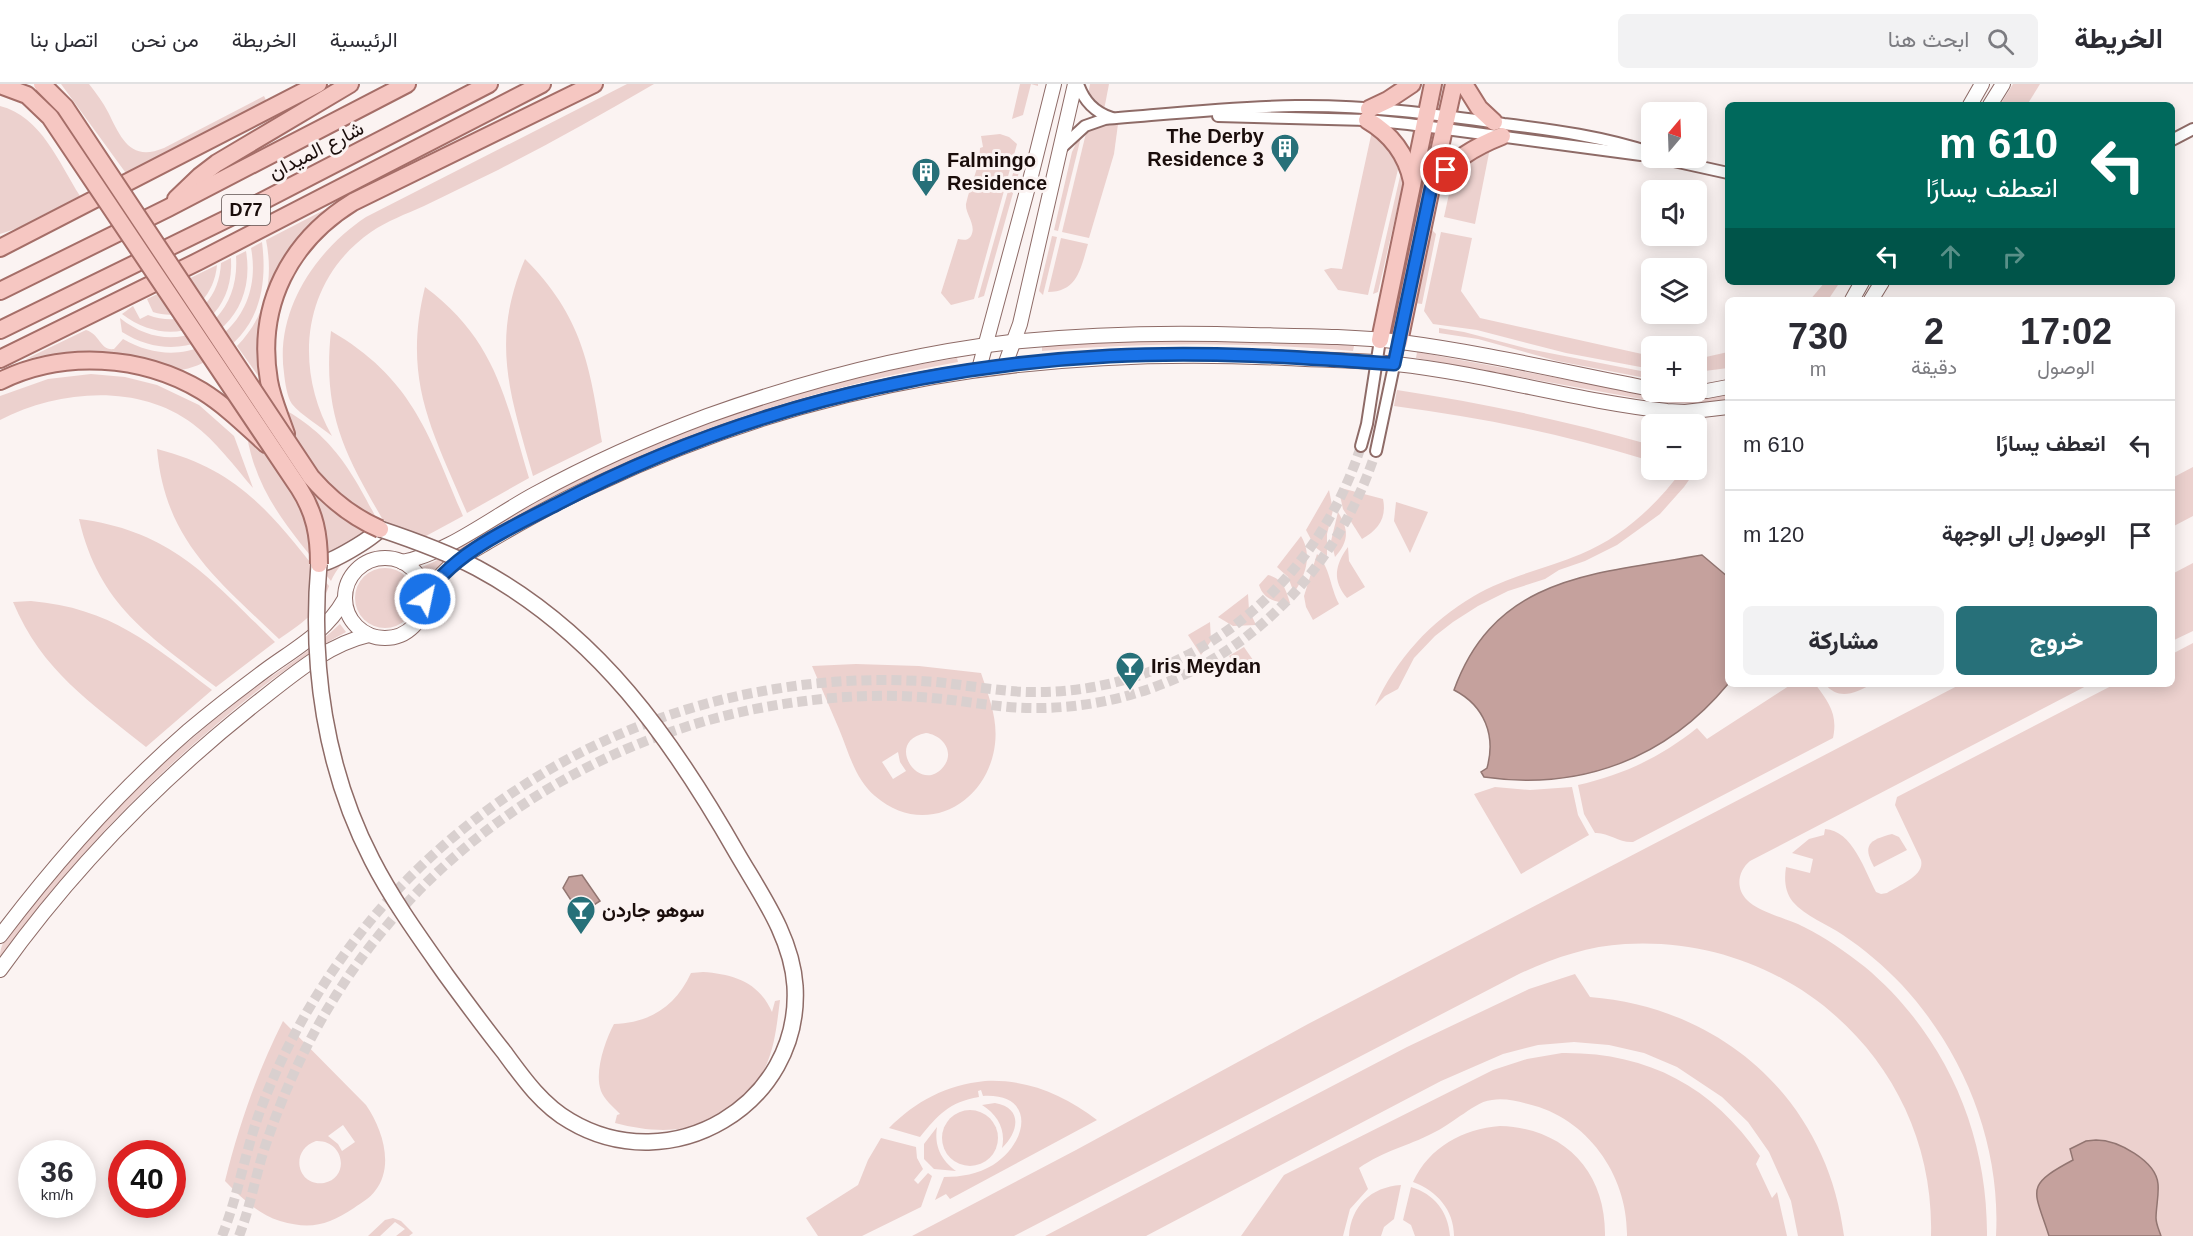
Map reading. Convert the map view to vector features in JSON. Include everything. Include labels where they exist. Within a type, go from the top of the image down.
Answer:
[{"type":"main road","points":[[0,381],[36,368],[70,362],[105,361],[139,366],[172,376],[202,392],[283,449],[328,496],[347,512],[380,529],[454,557],[501,582],[566,628],[605,665],[640,705],[672,748],[731,842],[786,944],[794,973],[795,1003],[790,1033],[780,1061],[764,1086],[742,1108],[717,1125],[675,1140],[644,1143],[614,1139],[593,1132],[572,1122],[547,1105],[531,1088],[434,958],[372,861],[353,819],[338,776],[323,711],[318,669],[316,627],[319,538],[312,512],[283,449],[65,106],[42,84]]},
{"type":"main road","points":[[0,248],[318,84]]},
{"type":"main road","points":[[168,208],[184,189],[217,163],[350,84]]},
{"type":"main road","name":"شارع الميدان","points":[[0,291],[168,208],[407,84]]},
{"type":"main road","name":"شارع الميدان","points":[[0,330],[251,207],[489,84]]},
{"type":"main road","points":[[0,359],[199,261],[542,84]]},
{"type":"main road","points":[[283,449],[269,383],[266,353],[270,315],[282,278],[302,246],[328,219],[353,202],[594,84]]},
{"type":"main road","points":[[1412,84],[1368,114],[1397,145],[1407,162],[1412,182]]},
{"type":"main road","points":[[1380,340],[1433,84]]},
{"type":"main road","points":[[1399,342],[1454,84]]},
{"type":"main road","points":[[1431,188],[1463,155],[1498,129],[1479,108],[1464,84]]},
{"type":"main road","points":[[0,85],[27,95],[50,117],[283,449]]},
{"type":"main road","points":[[319,564],[334,560],[380,529]]},
{"type":"street","points":[[979,369],[1054,84]]},
{"type":"street","points":[[1076,84],[1089,105],[1112,118]]},
{"type":"street","points":[[1005,365],[1020,324],[1076,84]]},
{"type":"street","points":[[1972,102],[1982,84]]},
{"type":"street","points":[[1992,102],[2003,84]]},
{"type":"street","points":[[1061,148],[1085,126],[1098,120],[1112,118],[1184,113],[1274,119],[1368,114],[1498,129],[1641,153]]},
{"type":"street","points":[[1446,122],[1498,129],[1582,135],[1641,152]]},
{"type":"street","points":[[2175,138],[2193,129]]},
{"type":"street","points":[[1707,168],[1725,172]]},
{"type":"street","points":[[402,562],[426,556],[443,548],[492,518],[575,473],[620,452],[749,401],[840,375],[897,362],[1013,342],[1095,336],[1175,334],[1380,340],[1485,356],[1641,387]]},
{"type":"street","points":[[1361,446],[1380,340]]},
{"type":"street","points":[[1376,451],[1399,342]]},
{"type":"street","points":[[0,970],[75,873],[135,809],[180,767],[320,656],[339,645],[369,635],[389,638],[409,631],[422,614],[425,599],[442,574],[466,555],[552,506],[635,466],[738,425],[793,408],[882,386],[979,369],[1110,356],[1170,354],[1377,362],[1496,380],[1650,409],[1685,412],[1725,407]]},
{"type":"street","points":[[1707,391],[1725,388]]},
{"type":"street","points":[[0,936],[68,853],[121,795],[207,715],[255,677],[318,633],[333,618],[344,600],[347,584],[362,565],[369,561],[386,558],[402,562],[419,577],[425,599]]},
{"type":"street","points":[[344,600],[352,621],[369,635]]},
{"type":"shaded area","points":[[61,84],[89,84],[104,105],[122,139],[135,150],[143,152],[164,148],[264,96],[267,102],[128,176]]},
{"type":"shaded area","points":[[627,84],[654,84],[518,160],[384,224],[348,252],[330,274],[318,299],[311,326],[309,354],[312,382],[320,409],[332,436],[292,404],[284,377],[283,350],[286,327],[303,284],[331,246],[366,217]]},
{"type":"shaded area","points":[[1020,84],[1031,84],[1023,115],[1012,119]]},
{"type":"shaded area","points":[[1090,84],[1109,84],[1104,110],[1099,108],[1088,95]]},
{"type":"shaded area","points":[[2013,84],[2040,84],[2029,102],[2002,102]]},
{"type":"shaded area","points":[[0,106],[14,111],[38,130],[48,142],[80,196],[18,228],[0,234]]},
{"type":"shaded area","points":[[1110,123],[1118,124],[1114,154],[1089,238],[1062,232],[1087,129]]},
{"type":"shaded area","points":[[1372,131],[1379,135],[1400,161],[1368,295],[1338,290],[1324,270],[1342,269]]},
{"type":"shaded area","points":[[1000,134],[1009,137],[1017,144],[974,299],[951,305],[941,293],[958,239],[964,240],[971,236],[973,228],[966,204],[980,148],[983,147],[981,136]]},
{"type":"shaded area","points":[[1081,137],[1058,231],[1054,230],[1072,152]]},
{"type":"shaded area","points":[[1490,148],[1475,224],[1444,217],[1454,171]]},
{"type":"shaded area","points":[[1019,152],[1021,165],[984,296],[978,298]]},
{"type":"shaded area","points":[[1401,172],[1402,188],[1378,292],[1373,294]]},
{"type":"shaded area","points":[[326,209],[292,247],[259,377],[237,346],[255,322],[265,297],[269,269],[266,240]]},
{"type":"shaded area","points":[[1432,230],[1436,234],[1422,304],[1415,303]]},
{"type":"shaded area","points":[[1441,232],[1472,238],[1461,291],[1480,318],[1641,354],[1641,367],[1566,353],[1477,330],[1433,324],[1424,311]]},
{"type":"shaded area","points":[[1052,236],[1057,237],[1043,295],[1039,291]]},
{"type":"shaded area","points":[[1061,238],[1088,244],[1077,277],[1072,283],[1058,291],[1048,292]]},
{"type":"shaded area","points":[[262,242],[263,276],[257,308],[241,335],[229,347],[206,361],[179,370],[135,357],[108,353],[67,353],[26,359],[86,330],[109,349],[114,349],[123,339],[149,350],[174,353],[197,348],[218,338],[235,322],[247,301],[253,276],[251,248]]},
{"type":"shaded area","points":[[246,251],[247,278],[241,301],[229,321],[212,335],[192,344],[170,347],[146,343],[122,332],[120,318],[141,331],[162,337],[182,336],[200,330],[216,318],[228,301],[235,281],[236,256]]},
{"type":"shaded area","points":[[231,258],[230,281],[223,300],[212,315],[197,326],[180,331],[161,331],[141,326],[122,314],[133,306],[140,319],[148,315],[163,319],[188,316],[208,301],[219,278],[221,263]]},
{"type":"shaded area","points":[[525,259],[559,301],[580,343],[593,389],[602,442],[533,476],[511,393],[506,342],[508,316],[514,289]]},
{"type":"shaded area","points":[[217,265],[211,288],[197,305],[177,314],[165,315],[153,312],[147,299]]},
{"type":"shaded area","points":[[1822,285],[1838,285],[1830,297],[1812,297]]},
{"type":"shaded area","points":[[425,287],[449,307],[468,328],[495,372],[513,422],[529,478],[467,513],[442,456],[424,404],[417,350]]},
{"type":"shaded area","points":[[1439,328],[1464,332],[1529,349],[1641,371],[1641,377],[1557,361],[1478,339],[1439,333]]},
{"type":"shaded area","points":[[331,331],[359,349],[400,389],[427,434],[463,516],[426,536],[394,539],[353,464],[335,417],[329,363]]},
{"type":"shaded area","points":[[1146,339],[1302,341],[1354,346],[1353,351],[1198,344],[1042,351],[1042,346]]},
{"type":"shaded area","points":[[1417,352],[1641,393],[1641,399],[1416,358]]},
{"type":"shaded area","points":[[1725,353],[1725,368],[1707,371],[1707,357]]},
{"type":"shaded area","points":[[957,358],[958,362],[846,386],[791,402],[682,439],[577,485],[526,512],[462,549],[428,577],[422,567],[438,560],[544,496],[643,448],[693,428],[797,393],[850,379]]},
{"type":"shaded area","points":[[91,374],[125,377],[157,385],[199,405],[234,436],[253,488],[209,438],[193,424],[171,411],[148,402],[98,395],[72,397],[47,402],[0,420],[0,396],[48,379]]},
{"type":"shaded area","points":[[244,390],[297,417],[333,448],[360,488],[387,539],[370,544],[354,553],[335,573],[331,581],[295,537],[267,494],[249,448]]},
{"type":"shaded area","points":[[1397,390],[1557,420],[1641,442],[1641,458],[1520,427],[1394,406]]},
{"type":"shaded area","points":[[1725,394],[1725,399],[1707,402],[1707,397]]},
{"type":"shaded area","points":[[1658,402],[1706,402],[1692,404]]},
{"type":"shaded area","points":[[157,449],[187,458],[213,470],[256,501],[274,519],[329,586],[309,617],[279,639],[216,577],[183,534],[171,509],[162,481]]},
{"type":"shaded area","points":[[2193,467],[2193,516],[2175,525],[2175,476]]},
{"type":"shaded area","points":[[1674,480],[1689,480],[1660,514],[1617,545],[1585,561],[1559,570],[1545,579],[1508,591],[1453,622],[1435,636],[1414,658],[1398,689],[1385,696],[1375,706],[1404,657],[1429,630],[1458,606],[1487,589],[1581,554],[1611,539],[1638,519]]},
{"type":"shaded area","points":[[1341,488],[1383,499],[1384,512],[1380,523],[1373,532],[1362,539],[1343,509],[1339,491]]},
{"type":"shaded area","points":[[1329,490],[1333,510],[1327,534],[1327,556],[1315,547],[1306,530]]},
{"type":"shaded area","points":[[1396,502],[1428,512],[1410,553],[1394,521]]},
{"type":"shaded area","points":[[1338,512],[1346,535],[1343,546],[1335,557],[1331,541]]},
{"type":"shaded area","points":[[79,519],[112,525],[165,547],[210,579],[275,642],[216,687],[149,634],[114,597],[100,575],[88,549]]},
{"type":"shaded area","points":[[1301,536],[1305,543],[1307,558],[1301,580],[1294,593],[1288,577],[1277,567]]},
{"type":"shaded area","points":[[1348,547],[1349,561],[1365,587],[1347,598],[1339,585],[1337,572],[1340,560]]},
{"type":"shaded area","points":[[1317,554],[1325,565],[1339,604],[1313,620],[1306,607],[1304,596]]},
{"type":"shaded area","points":[[1702,555],[1725,574],[1725,687],[1704,710],[1677,732],[1649,750],[1619,764],[1587,774],[1554,779],[1520,780],[1484,777],[1481,772],[1487,768],[1490,745],[1486,723],[1474,704],[1454,690],[1472,652],[1496,623],[1523,601],[1554,586],[1588,575]]},
{"type":"shaded area","points":[[2193,563],[2193,631],[2175,640],[2175,572]]},
{"type":"shaded area","points":[[379,568],[391,568],[407,576],[413,586],[415,598],[413,610],[407,620],[391,628],[379,628],[363,620],[355,604],[355,592],[363,576]]},
{"type":"shaded area","points":[[1268,575],[1280,582],[1290,603],[1275,601],[1264,594],[1259,585]]},
{"type":"shaded area","points":[[1248,594],[1249,610],[1256,625],[1233,626],[1218,617]]},
{"type":"shaded area","points":[[31,601],[84,611],[107,620],[149,643],[212,690],[146,747],[69,684],[38,647],[13,602]]},
{"type":"shaded area","points":[[1210,622],[1211,641],[1201,655],[1188,635]]},
{"type":"shaded area","points":[[340,624],[346,632],[295,663],[263,687],[157,777],[101,834],[49,894],[0,957],[4,942],[13,927],[78,848],[150,775],[242,698],[313,647]]},
{"type":"shaded area","points":[[2193,643],[2193,1236],[1996,1236],[1996,1202],[1985,1134],[1974,1101],[1944,1040],[1924,1011],[1881,965],[1851,940],[1810,916],[1793,902],[1786,886],[1786,867],[1810,873],[1813,859],[1792,853],[1809,839],[1824,835],[1825,829],[1834,831],[1850,844],[1876,892],[1887,893],[1910,880],[1921,866],[1921,860],[1895,805],[1897,797],[2109,687],[2175,687],[2175,652]]},
{"type":"shaded area","points":[[1244,647],[1253,660],[1238,669],[1229,656]]},
{"type":"shaded area","points":[[856,664],[919,666],[981,673],[992,708],[996,735],[990,765],[980,783],[967,798],[951,809],[933,814],[913,814],[894,809],[875,796],[862,782],[853,765],[812,666]],"holes":[[[926,733],[942,740],[948,755],[944,766],[935,774],[925,775],[910,764],[906,755],[907,746],[913,738]],[[898,752],[900,762],[906,771],[893,779],[882,762]]]},
{"type":"shaded area","points":[[1787,687],[1817,687],[1831,709],[1834,722],[1833,738],[1633,842],[1595,833],[1584,814],[1578,785],[1611,776],[1641,764],[1670,748],[1697,728],[1707,739]]},
{"type":"shaded area","points":[[1828,687],[1866,687],[1847,694]]},
{"type":"shaded area","points":[[1955,687],[2084,687],[1750,861],[1743,870],[1740,880],[1741,890],[1747,900],[1766,912],[1812,931],[1858,961],[1893,994],[1918,1023],[1939,1054],[1970,1123],[1980,1160],[1987,1236],[1931,1236],[1926,1174],[1909,1117],[1881,1066],[1843,1022],[1797,987],[1744,962],[1687,947],[1625,944],[1597,947],[1570,954],[1517,975],[1014,1236],[912,1236],[1308,1024]]},
{"type":"shaded area","points":[[1495,787],[1530,790],[1572,787],[1578,815],[1589,835],[1521,874],[1474,794]]},
{"type":"shaded area","points":[[1892,834],[1899,837],[1907,850],[1874,867],[1870,860],[1868,848],[1870,844]]},
{"type":"shaded area","points":[[582,875],[600,901],[580,914],[563,888],[569,877]]},
{"type":"shaded area","points":[[691,973],[725,975],[744,982],[760,993],[772,1012],[775,1001],[780,1000],[777,1026],[763,1073],[740,1100],[711,1120],[681,1129],[665,1130],[615,1123],[617,1115],[620,1114],[602,1094],[599,1083],[604,1048],[614,1024],[627,1023],[650,1016],[678,995]]},
{"type":"shaded area","points":[[1575,974],[1590,997],[1639,1005],[1684,1020],[1725,1042],[1761,1070],[1791,1104],[1816,1143],[1834,1187],[1844,1236],[1798,1236],[1791,1201],[1769,1152],[1748,1122],[1722,1097],[1677,1067],[1644,1053],[1609,1045],[1574,1042],[1538,1045],[1503,1054],[1441,1081],[1146,1236],[1045,1236],[1407,1047],[1529,989]]},
{"type":"shaded area","points":[[283,1021],[366,1105],[377,1125],[384,1147],[384,1170],[381,1181],[373,1194],[345,1214],[319,1224],[291,1224],[272,1218],[250,1204],[225,1181],[250,1100]],"holes":[[[343,1125],[355,1142],[342,1151],[338,1144],[328,1136]],[[316,1141],[326,1142],[333,1146],[341,1160],[338,1174],[332,1180],[324,1183],[315,1183],[308,1179],[302,1174],[300,1167],[302,1152]]]},
{"type":"shaded area","points":[[1562,1053],[1593,1054],[1622,1059],[1675,1078],[1699,1092],[1721,1110],[1760,1156],[1756,1164],[1772,1198],[1777,1192],[1787,1236],[1627,1236],[1620,1192],[1612,1172],[1586,1136],[1569,1122],[1550,1111],[1501,1099],[1479,1104],[1423,1138],[1378,1157],[1359,1168],[1368,1189],[1350,1209],[1343,1236],[1241,1236],[1284,1175],[1493,1070],[1527,1059]]},
{"type":"shaded area","points":[[985,1081],[1015,1083],[1044,1090],[1071,1103],[1097,1120],[950,1199],[946,1194],[935,1200],[944,1177],[963,1176],[981,1171],[1005,1156],[1014,1145],[1019,1133],[1021,1121],[1019,1111],[1012,1102],[1000,1097],[983,1096],[981,1090],[978,1091],[979,1097],[960,1102],[945,1111],[920,1137],[889,1128],[899,1118],[932,1096],[957,1086]]},
{"type":"shaded area","points":[[995,1103],[1011,1110],[1014,1115],[1012,1135],[1002,1148],[1003,1135],[1000,1124],[982,1105]]},
{"type":"shaded area","points":[[965,1110],[975,1110],[990,1118],[996,1127],[998,1138],[996,1149],[990,1158],[975,1166],[965,1166],[954,1161],[947,1154],[942,1143],[942,1133],[947,1122],[954,1115]]},
{"type":"shaded area","points":[[1500,1126],[1544,1135],[1577,1157],[1589,1173],[1598,1192],[1605,1236],[1454,1236],[1451,1218],[1437,1196],[1413,1182],[1428,1159],[1449,1142],[1473,1131]]},
{"type":"shaded area","points":[[937,1127],[936,1134],[940,1152],[946,1162],[956,1171],[934,1169],[924,1159],[924,1144]]},
{"type":"shaded area","points":[[881,1138],[916,1147],[917,1158],[923,1169],[914,1180],[918,1184],[928,1173],[932,1176],[921,1207],[862,1236],[818,1236],[806,1218],[858,1185],[868,1160]]},
{"type":"shaded area","points":[[2096,1140],[2125,1148],[2151,1167],[2158,1184],[2156,1218],[2161,1236],[2049,1236],[2037,1198],[2040,1183],[2046,1176],[2073,1160],[2070,1149],[2086,1141]]},
{"type":"shaded area","points":[[1401,1185],[1394,1219],[1384,1227],[1381,1236],[1349,1236],[1354,1216],[1364,1200],[1380,1190]]},
{"type":"shaded area","points":[[1411,1187],[1427,1194],[1443,1211],[1450,1236],[1415,1236],[1411,1225],[1403,1220]]},
{"type":"shaded area","points":[[393,1218],[401,1221],[413,1233],[409,1236],[396,1236],[405,1229],[395,1222],[380,1236],[368,1236],[385,1220]]},
{"type":"tunnel","points":[[222,1236],[250,1142],[272,1080],[319,991],[358,936],[402,885],[482,814],[526,784],[573,757],[621,734],[671,714],[775,689],[875,680],[936,682],[1027,692],[1084,689],[1139,676],[1189,654],[1235,625],[1276,589],[1311,546],[1340,498],[1361,446]]},
{"type":"tunnel","points":[[239,1236],[267,1141],[290,1082],[303,1053],[351,972],[390,922],[431,878],[477,838],[526,803],[577,772],[632,747],[688,726],[746,711],[805,701],[856,696],[926,697],[1026,708],[1086,704],[1143,691],[1196,669],[1244,638],[1287,601],[1324,556],[1354,506],[1376,451]]},
{"type":"place","name":"The Derby Residence 3","points":[[1285,174]]},
{"type":"place","name":"Falmingo Residence","points":[[926,198]]},
{"type":"place","name":"Iris Meydan","points":[[1130,692]]},
{"type":"place","name":"سوهو جاردن","points":[[581,936]]},
{"type":"route","points":[[425,599],[442,574],[457,561],[542,511],[623,471],[738,425],[871,388],[960,371],[1110,356],[1210,354],[1394,364],[1431,188],[1446,170]]}]
